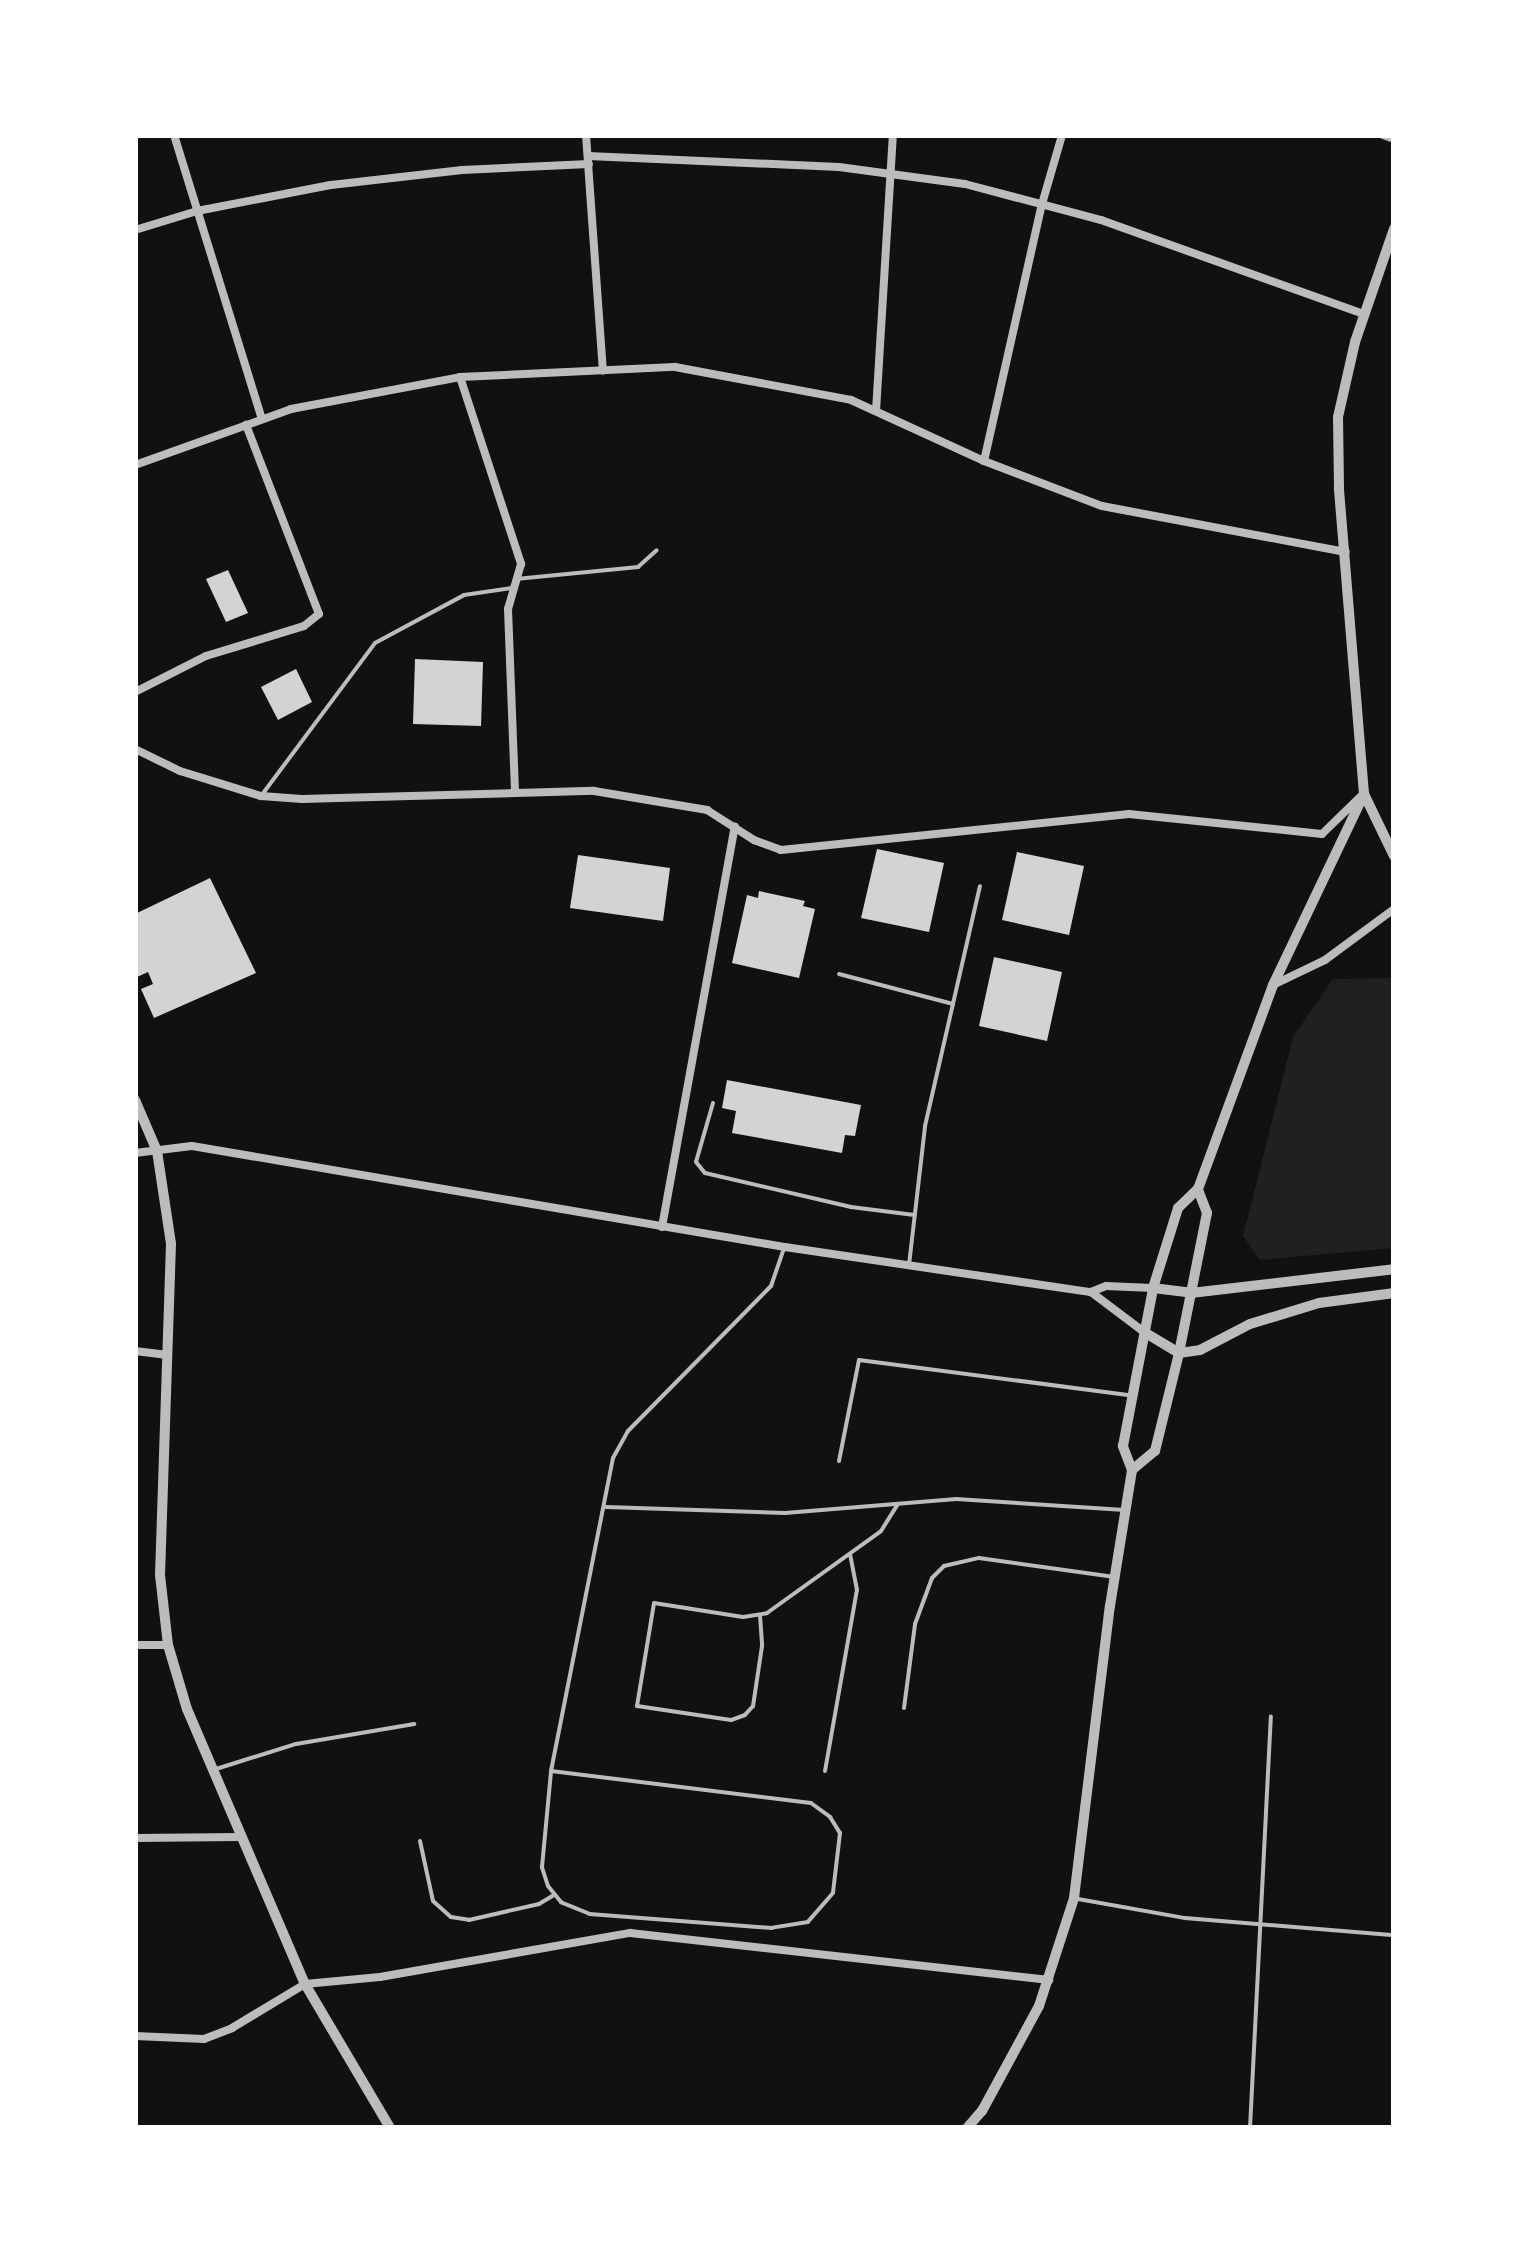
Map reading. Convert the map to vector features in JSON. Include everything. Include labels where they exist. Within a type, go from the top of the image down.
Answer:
[{"type":"street","points":[[174,135],[262,419]]},
{"type":"street","points":[[586,135],[604,370]]},
{"type":"street","points":[[876,411],[894,135]]},
{"type":"street","points":[[984,461],[1042,204],[1062,135]]},
{"type":"street","points":[[1383,135],[1394,139]]},
{"type":"street","points":[[135,230],[198,211],[399,176],[588,160],[838,167],[965,184],[1101,220],[1364,314]]},
{"type":"street","points":[[1394,228],[1364,314],[1338,417],[1364,794],[1394,856]]},
{"type":"street","points":[[135,465],[291,409],[460,377],[674,368],[851,400],[984,461],[1102,506],[1346,552]]},
{"type":"street","points":[[460,377],[521,564],[508,608],[515,791]]},
{"type":"street","points":[[135,692],[206,656],[304,626],[320,614],[246,425]]},
{"type":"street","points":[[135,749],[180,772],[261,796],[302,799],[594,792],[707,810],[781,850],[1129,814],[1322,834],[1364,794]]},
{"type":"street","points":[[967,2128],[982,2112],[1049,1980],[1074,1898],[1114,1577],[1132,1470],[1123,1446],[1153,1288],[1178,1208],[1198,1188],[1272,985],[1364,794]]},
{"type":"street","points":[[662,1228],[735,827]]},
{"type":"street","points":[[1272,985],[1325,960],[1394,910]]},
{"type":"street","points":[[135,1100],[157,1151],[172,1244],[160,1575],[168,1645],[239,1837],[305,1984],[390,2128]]},
{"type":"street","points":[[135,1153],[192,1146],[662,1228],[1091,1292],[1179,1353],[1200,1350],[1250,1324],[1319,1303],[1394,1293]]},
{"type":"street","points":[[1132,1470],[1154,1451],[1179,1353],[1208,1213],[1198,1188]]},
{"type":"street","points":[[1091,1292],[1106,1286],[1191,1294],[1394,1269]]},
{"type":"street","points":[[135,1351],[168,1355]]},
{"type":"street","points":[[135,1645],[168,1645]]},
{"type":"street","points":[[135,1838],[239,1837]]},
{"type":"street","points":[[135,2036],[204,2038],[232,2028],[305,1984],[393,1975],[630,1933],[1049,1980]]},
{"type":"lane","points":[[261,796],[375,643],[472,592],[638,566],[656,550]]},
{"type":"lane","points":[[909,1265],[924,1126],[980,886]]},
{"type":"lane","points":[[838,974],[953,1004]]},
{"type":"lane","points":[[713,1103],[696,1162],[705,1173],[851,1207],[915,1214]]},
{"type":"lane","points":[[551,1771],[810,1803],[830,1817],[840,1833],[833,1893],[816,1916],[799,1926],[772,1928],[590,1914],[570,1908],[554,1895],[542,1866],[551,1771],[620,1442],[771,1286],[785,1247]]},
{"type":"lane","points":[[839,1461],[859,1360],[1132,1395]]},
{"type":"lane","points":[[606,1507],[785,1513],[993,1499],[1126,1510]]},
{"type":"lane","points":[[760,1615],[760,1661],[753,1706],[745,1715],[731,1720],[637,1706],[654,1603],[743,1617],[760,1615],[882,1531],[898,1504]]},
{"type":"lane","points":[[824,1771],[857,1590],[849,1553]]},
{"type":"lane","points":[[904,1708],[915,1624],[932,1578],[944,1566],[979,1558],[1114,1577]]},
{"type":"lane","points":[[1250,2128],[1271,1717]]},
{"type":"lane","points":[[212,1770],[296,1744],[414,1724]]},
{"type":"lane","points":[[420,1841],[433,1901],[451,1917],[469,1920],[539,1904],[554,1895]]},
{"type":"lane","points":[[1074,1898],[1185,1918],[1394,1935]]},
{"type":"shaded area","points":[[1394,978],[1394,1248],[1260,1260],[1243,1236],[1293,1037],[1333,979]]},
{"type":"building","points":[[228,570],[248,613],[226,622],[206,579]]},
{"type":"building","points":[[415,659],[483,662],[481,726],[413,724]]},
{"type":"building","points":[[296,669],[312,702],[278,720],[261,687]]},
{"type":"building","points":[[877,849],[944,863],[929,932],[861,918]]},
{"type":"building","points":[[1017,852],[1084,866],[1069,935],[1002,920]]},
{"type":"building","points":[[578,855],[670,868],[663,921],[570,908]]},
{"type":"building","points":[[210,878],[256,973],[154,1018],[141,989],[153,984],[148,972],[135,978],[135,914]]},
{"type":"building","points":[[759,891],[805,901],[803,906],[815,909],[799,978],[732,963],[747,895],[758,898]]},
{"type":"building","points":[[994,957],[1062,972],[1047,1041],[979,1026]]},
{"type":"building","points":[[727,1080],[861,1105],[855,1136],[845,1135],[842,1153],[732,1133],[736,1111],[722,1108]]}]
